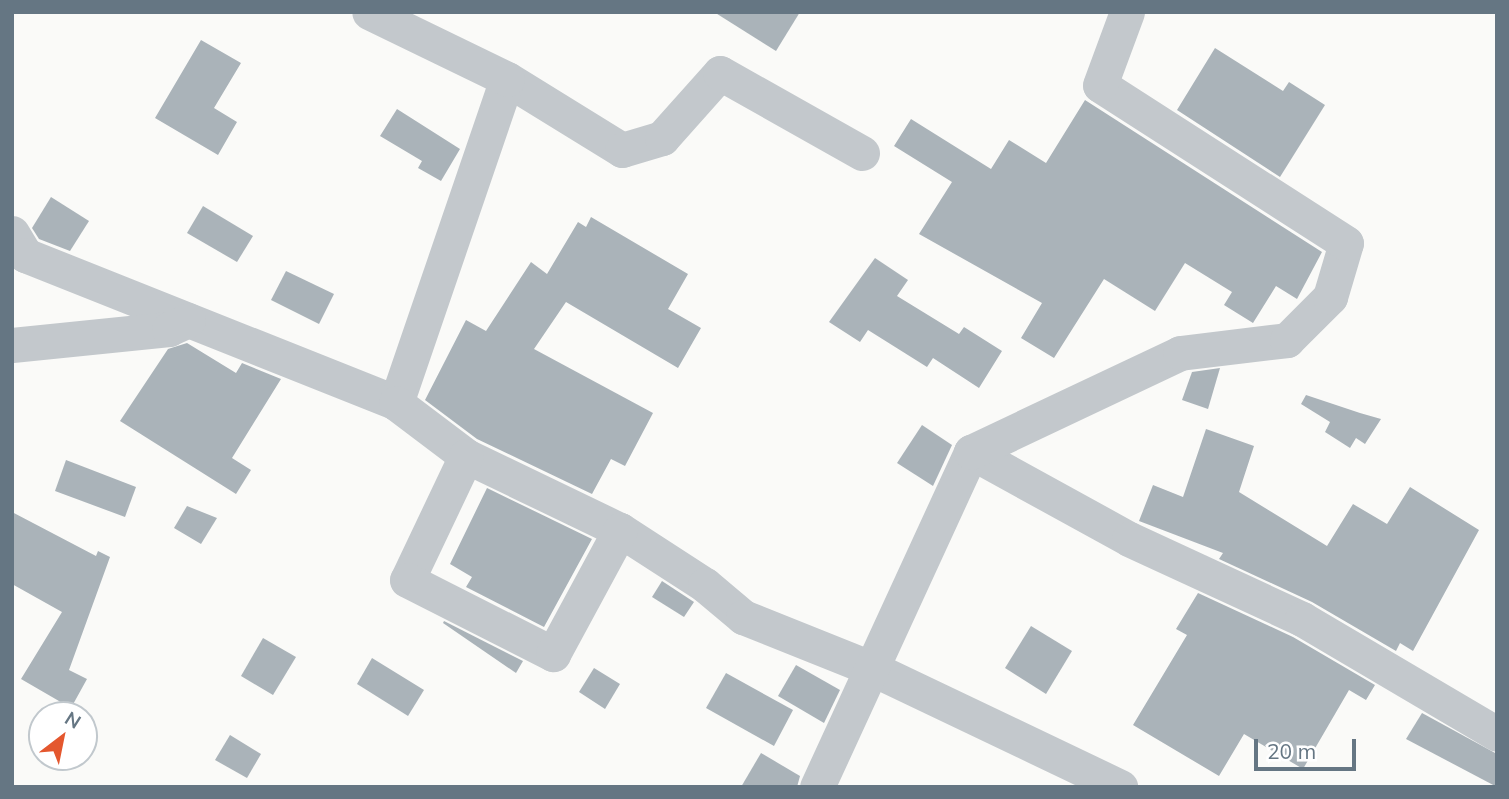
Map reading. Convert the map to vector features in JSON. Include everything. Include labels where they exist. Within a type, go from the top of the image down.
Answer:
[{"type":"street","points":[[369,12],[507,79],[622,150],[662,138],[720,73],[862,153]]},
{"type":"street","points":[[817,787],[971,452],[1180,353],[1287,340],[1331,298],[1346,243],[1100,85],[1127,12]]},
{"type":"street","points":[[396,403],[507,79]]},
{"type":"street","points":[[12,233],[25,255],[396,403],[466,456],[620,530],[705,585],[743,617],[873,669],[1119,787]]},
{"type":"street","points":[[12,345],[169,329],[188,320]]},
{"type":"street","points":[[971,452],[1129,539],[1302,619],[1497,734]]},
{"type":"street","points":[[466,456],[407,580],[553,654],[620,530]]},
{"type":"building","points":[[714,12],[800,12],[776,51]]},
{"type":"building","points":[[201,40],[241,63],[214,108],[237,122],[218,155],[155,118]]},
{"type":"building","points":[[1215,48],[1283,91],[1289,82],[1325,105],[1280,177],[1177,110]]},
{"type":"building","points":[[1085,100],[1322,252],[1297,299],[1276,286],[1253,323],[1224,305],[1232,292],[1185,263],[1155,311],[1104,279],[1054,358],[1021,338],[1042,303],[919,234],[952,182],[894,146],[911,119],[991,169],[1009,140],[1046,163]]},
{"type":"building","points":[[397,109],[460,149],[441,181],[418,168],[422,161],[380,136]]},
{"type":"building","points":[[51,197],[89,221],[70,251],[39,239],[32,228]]},
{"type":"building","points":[[203,206],[253,236],[237,262],[187,233]]},
{"type":"building","points":[[591,217],[688,274],[668,309],[701,328],[678,368],[566,302],[534,349],[653,413],[625,466],[611,459],[592,494],[477,439],[425,400],[466,320],[486,331],[531,262],[547,274],[578,222],[586,227]]},
{"type":"building","points":[[875,258],[908,280],[897,296],[959,334],[964,327],[1002,351],[979,388],[933,358],[927,367],[868,330],[860,342],[829,322]]},
{"type":"building","points":[[286,271],[334,294],[319,324],[271,300]]},
{"type":"building","points":[[187,343],[236,373],[242,363],[281,379],[232,458],[251,470],[236,494],[120,421],[168,349]]},
{"type":"building","points":[[1220,368],[1208,409],[1182,400],[1192,372]]},
{"type":"building","points":[[1306,395],[1381,419],[1365,444],[1356,438],[1350,448],[1325,432],[1330,422],[1301,404]]},
{"type":"building","points":[[922,425],[952,445],[933,486],[897,463]]},
{"type":"building","points":[[1206,429],[1254,446],[1239,492],[1327,546],[1353,504],[1387,524],[1410,487],[1479,530],[1413,651],[1400,643],[1396,651],[1312,602],[1219,559],[1223,553],[1139,521],[1153,485],[1183,497]]},
{"type":"building","points":[[66,460],[136,487],[125,517],[55,491]]},
{"type":"building","points":[[487,488],[592,539],[544,627],[466,587],[472,577],[450,564]]},
{"type":"building","points":[[187,506],[217,518],[201,544],[174,528]]},
{"type":"building","points":[[12,512],[96,556],[98,551],[110,557],[69,670],[87,679],[75,701],[59,701],[21,679],[62,612],[12,584]]},
{"type":"building","points":[[662,581],[694,602],[684,617],[652,597]]},
{"type":"building","points":[[1198,593],[1293,637],[1375,685],[1366,700],[1349,690],[1303,769],[1244,734],[1219,776],[1133,725],[1187,635],[1176,629]]},
{"type":"building","points":[[444,621],[523,661],[516,673],[443,623]]},
{"type":"building","points":[[1031,626],[1072,651],[1046,694],[1005,668]]},
{"type":"building","points":[[263,638],[296,657],[273,695],[241,676]]},
{"type":"building","points":[[372,658],[424,690],[408,716],[357,684]]},
{"type":"building","points":[[796,665],[840,690],[824,723],[778,696]]},
{"type":"building","points":[[594,668],[620,684],[605,709],[579,692]]},
{"type":"building","points":[[726,673],[793,710],[774,746],[706,708]]},
{"type":"building","points":[[1422,713],[1497,754],[1497,787],[1406,739]]},
{"type":"building","points":[[230,735],[261,754],[247,778],[215,760]]},
{"type":"building","points":[[761,753],[800,776],[797,787],[741,787]]}]
